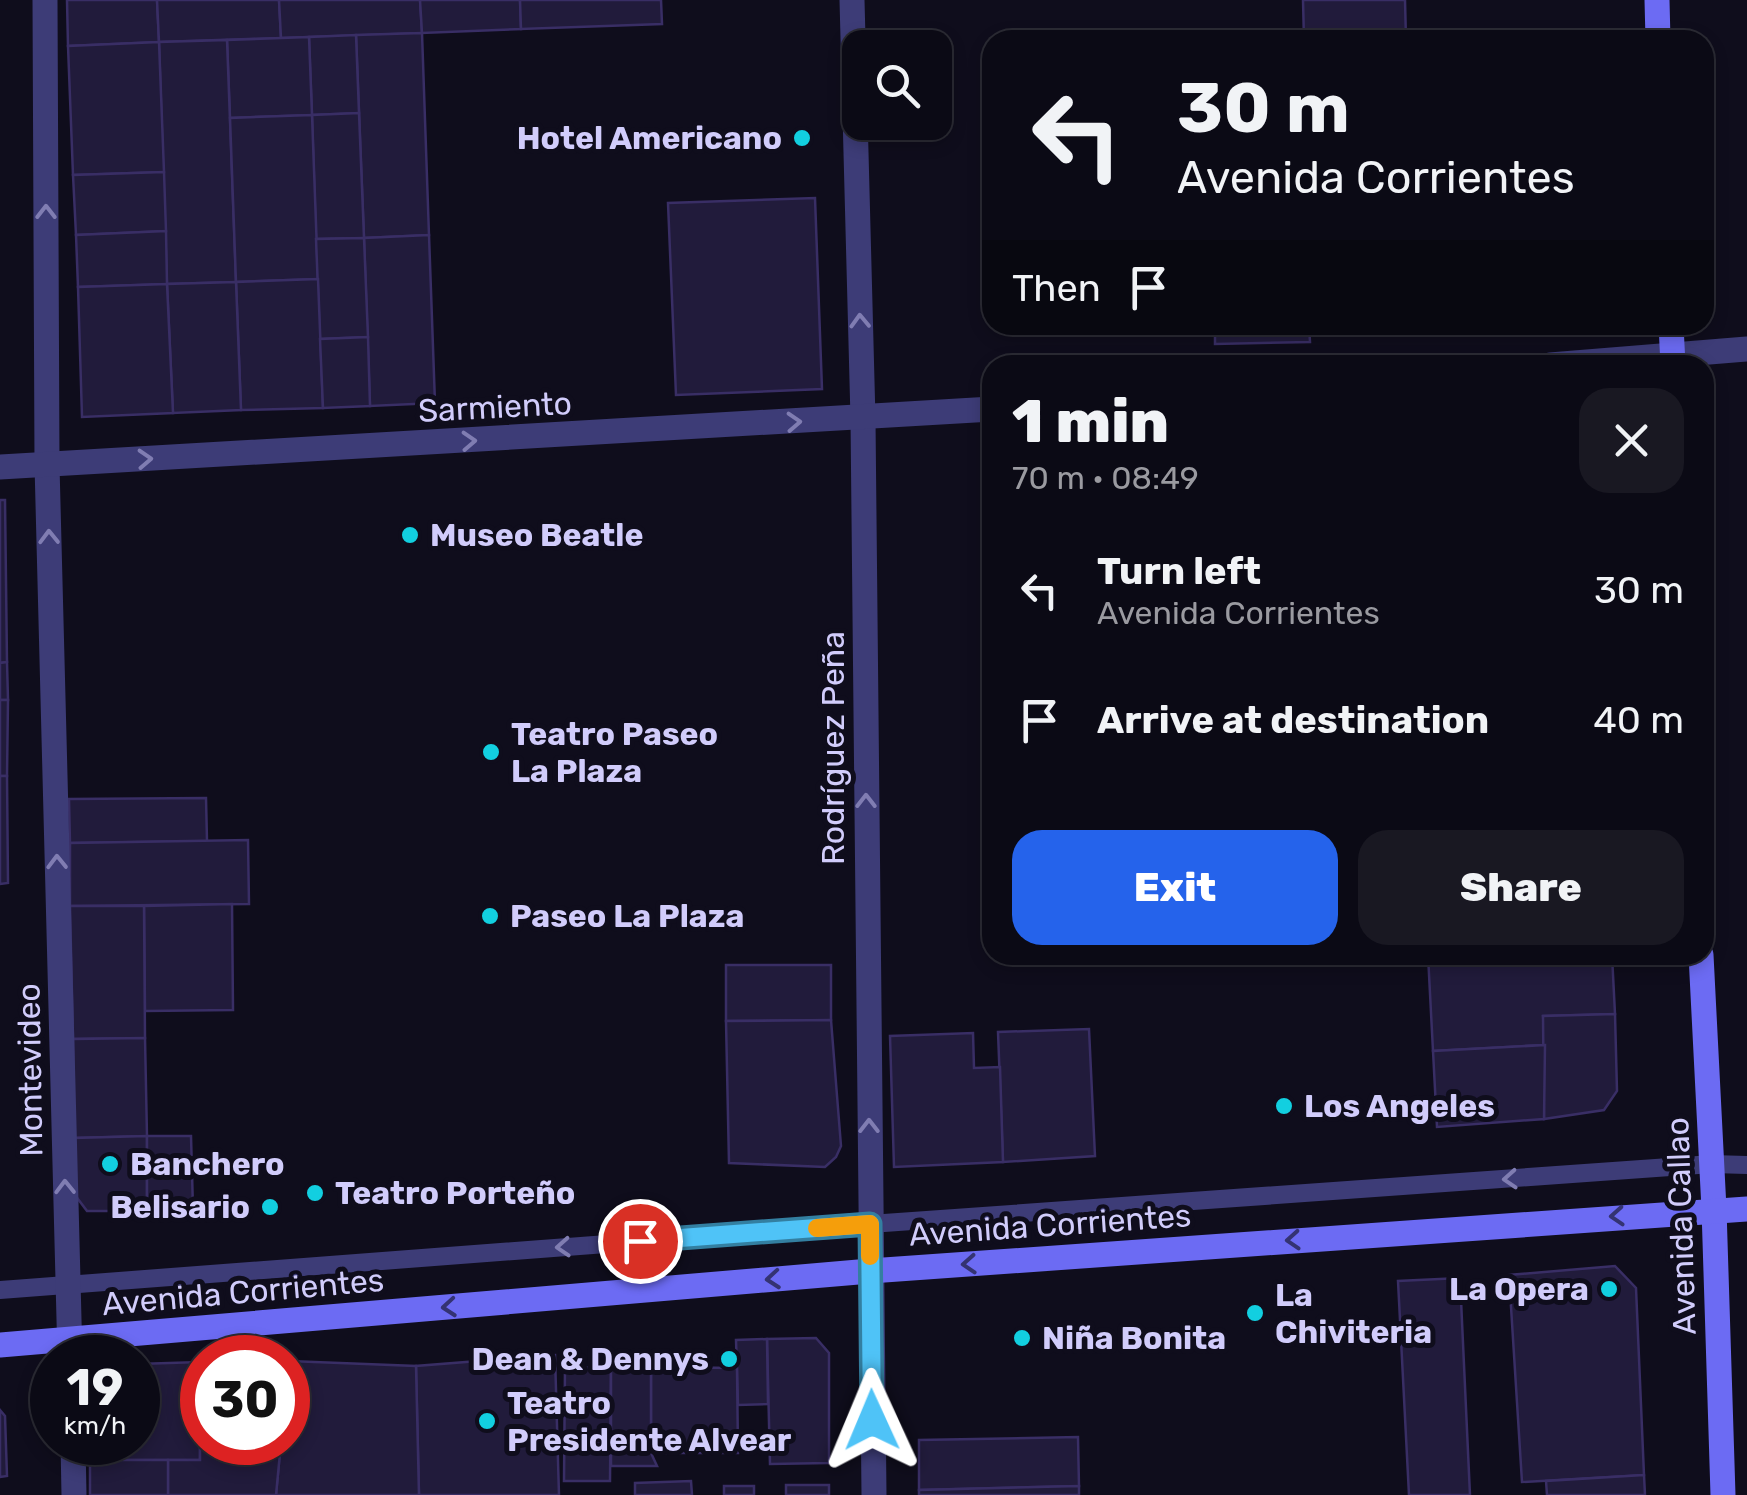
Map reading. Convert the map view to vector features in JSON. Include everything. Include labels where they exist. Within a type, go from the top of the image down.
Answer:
[{"type":"street","name":"Montevideo","points":[[46,0],[48,465],[70,1335]]},
{"type":"street","name":"Rodríguez Peña","points":[[852,0],[863,418],[874,1495]]},
{"type":"street","points":[[1656,0],[1658,30]]},
{"type":"street","points":[[1707,355],[1747,349]]},
{"type":"street","name":"Sarmiento","points":[[0,467],[982,409]]},
{"type":"street","name":"Avenida Callao","points":[[1701,965],[1714,1209],[1722,1495]]},
{"type":"street","name":"Avenida Corrientes","points":[[160,1339],[870,1271],[1747,1209]]},
{"type":"street","name":"Avenida Corrientes","points":[[0,1345],[30,1346]]},
{"type":"street","points":[[73,1465],[74,1495]]},
{"type":"lane","name":"Avenida Corrientes","points":[[0,1290],[870,1224],[1747,1164]]},
{"type":"building","points":[[67,0],[157,0],[159,42],[68,46]]},
{"type":"building","points":[[157,0],[279,0],[281,38],[159,42]]},
{"type":"building","points":[[279,0],[420,0],[422,33],[281,38]]},
{"type":"building","points":[[420,0],[520,0],[521,29],[422,33]]},
{"type":"building","points":[[520,0],[661,0],[662,24],[521,29]]},
{"type":"building","points":[[1303,0],[1405,0],[1406,30],[1304,30]]},
{"type":"building","points":[[422,33],[429,235],[364,238],[356,35]]},
{"type":"building","points":[[356,35],[359,113],[312,115],[309,37]]},
{"type":"building","points":[[309,37],[312,115],[230,118],[227,40]]},
{"type":"building","points":[[227,40],[236,282],[167,284],[159,42]]},
{"type":"building","points":[[159,42],[164,172],[73,175],[68,46]]},
{"type":"building","points":[[359,113],[364,238],[316,239],[312,115]]},
{"type":"building","points":[[312,115],[318,279],[236,282],[230,118]]},
{"type":"building","points":[[164,172],[166,231],[76,235],[73,175]]},
{"type":"building","points":[[815,198],[822,389],[676,395],[668,203]]},
{"type":"building","points":[[166,231],[167,284],[78,287],[76,235]]},
{"type":"building","points":[[429,235],[435,403],[370,406],[364,238]]},
{"type":"building","points":[[364,238],[368,337],[320,339],[316,239]]},
{"type":"building","points":[[318,279],[323,408],[241,410],[236,282]]},
{"type":"building","points":[[236,282],[241,410],[173,413],[167,284]]},
{"type":"building","points":[[167,284],[173,413],[82,417],[78,287]]},
{"type":"building","points":[[1215,335],[1310,335],[1310,342],[1215,344]]},
{"type":"building","points":[[368,337],[370,406],[323,408],[320,339]]},
{"type":"building","points":[[0,500],[5,500],[7,662],[0,663]]},
{"type":"building","points":[[7,662],[8,700],[0,700],[0,663]]},
{"type":"building","points":[[0,700],[8,700],[7,776],[0,776]]},
{"type":"building","points":[[0,776],[7,776],[8,883],[0,884]]},
{"type":"building","points":[[206,798],[207,841],[70,843],[69,799]]},
{"type":"building","points":[[248,840],[249,904],[70,906],[70,843]]},
{"type":"building","points":[[232,904],[233,1010],[145,1011],[144,906]]},
{"type":"building","points":[[70,906],[144,906],[145,1038],[73,1039]]},
{"type":"building","points":[[726,965],[831,965],[831,1020],[726,1021]]},
{"type":"building","points":[[1429,965],[1613,965],[1615,1014],[1543,1016],[1545,1045],[1433,1051]]},
{"type":"building","points":[[1615,1014],[1617,1091],[1604,1110],[1544,1119],[1543,1016]]},
{"type":"building","points":[[831,1020],[841,1146],[836,1157],[825,1167],[729,1163],[726,1021]]},
{"type":"building","points":[[1089,1029],[1095,1156],[1003,1162],[998,1032]]},
{"type":"building","points":[[973,1033],[974,1068],[1000,1067],[1003,1162],[894,1167],[890,1036]]},
{"type":"building","points":[[145,1038],[147,1136],[74,1138],[73,1039]]},
{"type":"building","points":[[1545,1045],[1544,1119],[1437,1127],[1433,1051]]},
{"type":"building","name":"Banchero","points":[[147,1136],[147,1211],[87,1211],[72,1191],[74,1138]]},
{"type":"building","points":[[147,1136],[191,1136],[193,1209],[147,1211]]},
{"type":"building","points":[[1615,1266],[1636,1288],[1644,1475],[1522,1482],[1509,1275]]},
{"type":"building","points":[[1460,1278],[1470,1495],[1409,1495],[1398,1281]]},
{"type":"building","points":[[816,1338],[829,1353],[829,1463],[770,1464],[767,1339]]},
{"type":"building","points":[[767,1339],[768,1404],[738,1405],[736,1340]]},
{"type":"building","name":"Teatro Presidente Alvear","points":[[555,1355],[559,1495],[419,1495],[416,1366]]},
{"type":"building","points":[[310,1362],[416,1366],[419,1495],[276,1495],[279,1465],[310,1465]]},
{"type":"building","points":[[160,1363],[180,1363],[180,1460],[160,1460]]},
{"type":"building","points":[[565,1367],[611,1368],[610,1481],[564,1481]]},
{"type":"building","points":[[651,1367],[737,1368],[738,1453],[651,1453]]},
{"type":"building","points":[[651,1367],[651,1453],[657,1466],[611,1466],[611,1368]]},
{"type":"building","points":[[0,1410],[5,1416],[7,1476],[0,1477]]},
{"type":"building","points":[[1078,1437],[1079,1486],[919,1490],[919,1440]]},
{"type":"building","points":[[160,1460],[168,1460],[168,1495],[90,1495],[90,1465],[160,1465]]},
{"type":"building","points":[[168,1460],[180,1460],[180,1465],[279,1465],[276,1495],[168,1495]]},
{"type":"building","points":[[1644,1475],[1645,1495],[1547,1495],[1546,1481]]},
{"type":"building","points":[[691,1481],[692,1495],[635,1495],[635,1483]]},
{"type":"building","points":[[786,1485],[829,1485],[829,1495],[786,1495]]},
{"type":"building","points":[[724,1486],[754,1486],[754,1495],[724,1495]]},
{"type":"building","points":[[1079,1486],[1079,1495],[919,1495],[919,1490]]},
{"type":"slow traffic","points":[[817,1228],[870,1224],[870,1256]]},
{"type":"place","name":"Hotel Americano","points":[[802,138]]},
{"type":"place","name":"Museo Beatle","points":[[410,535]]},
{"type":"place","name":"Teatro Paseo La Plaza","points":[[491,752]]},
{"type":"place","name":"Paseo La Plaza","points":[[490,916]]},
{"type":"place","name":"Los Angeles","points":[[1284,1106]]},
{"type":"place","name":"Banchero","points":[[110,1164]]},
{"type":"place","name":"Teatro Porteño","points":[[315,1193]]},
{"type":"place","name":"Belisario","points":[[270,1207]]},
{"type":"place","name":"La Opera","points":[[1609,1289]]},
{"type":"place","name":"La Chiviteria","points":[[1255,1313]]},
{"type":"place","name":"Niña Bonita","points":[[1022,1338]]},
{"type":"place","name":"Dean & Dennys","points":[[729,1359]]},
{"type":"place","name":"Teatro Presidente Alvear","points":[[487,1421]]},
{"type":"route","points":[[640,1241],[870,1224],[872,1420]]}]
